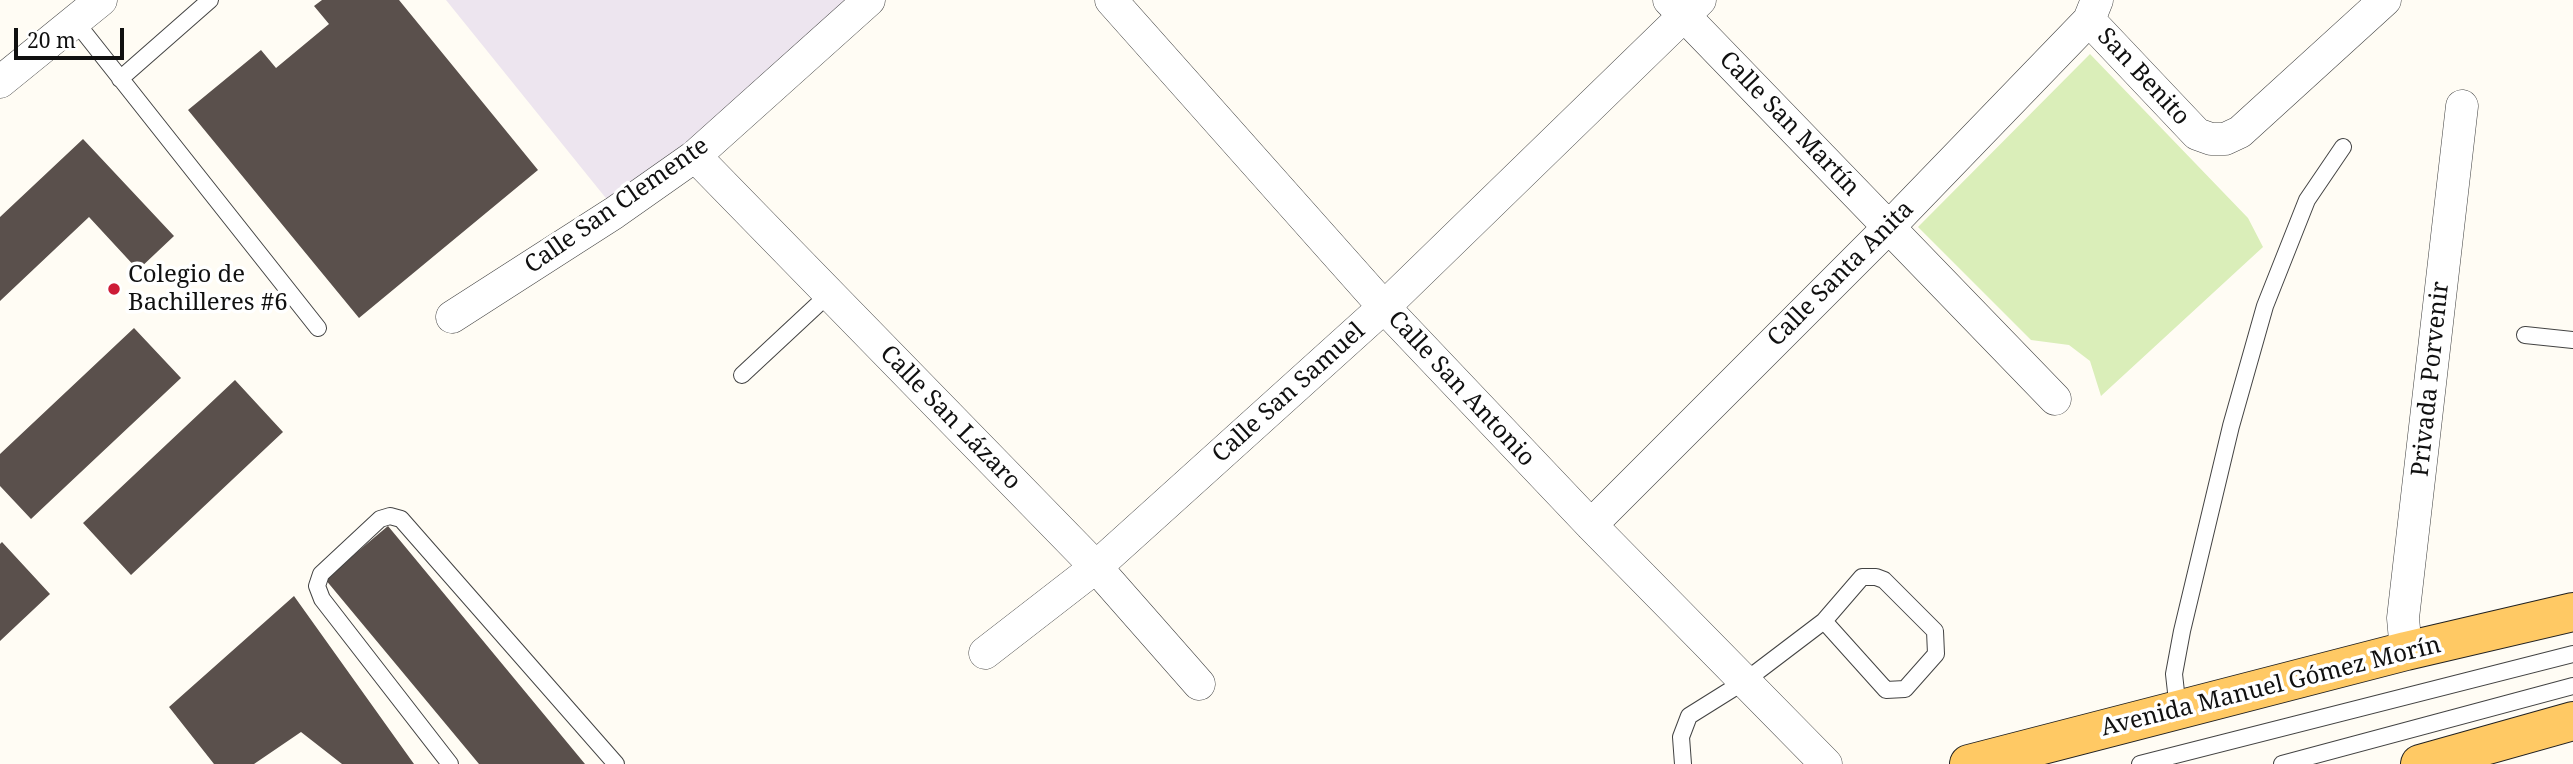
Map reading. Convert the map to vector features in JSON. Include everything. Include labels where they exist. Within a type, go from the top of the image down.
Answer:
[{"type":"main road","name":"Avenida Manuel Gómez Morín","points":[[1969,764],[2406,651],[2573,612]]},
{"type":"main road","points":[[2420,764],[2573,721]]},
{"type":"street","points":[[0,82],[101,0]]},
{"type":"street","name":"Calle San Clemente","points":[[452,317],[614,213],[695,156],[869,0]]},
{"type":"street","name":"Calle San Antonio","points":[[1111,0],[1384,307],[1591,525],[1826,764]]},
{"type":"street","name":"San Benito","points":[[2093,10],[2197,134],[2211,139],[2225,139],[2240,132],[2385,0]]},
{"type":"street","name":"Calle San Samuel","points":[[985,653],[1096,568],[1384,307],[1684,5]]},
{"type":"street","name":"Calle San Martín","points":[[1684,5],[1889,227],[2055,399]]},
{"type":"street","name":"Calle Santa Anita","points":[[1591,525],[1889,227],[2093,10]]},
{"type":"street","name":"Privada Porvenir","points":[[2406,651],[2403,618],[2462,106]]},
{"type":"street","name":"Calle San Lázaro","points":[[695,156],[1096,568],[1199,684]]},
{"type":"lane","points":[[120,79],[210,0]]},
{"type":"lane","points":[[75,21],[318,328]]},
{"type":"lane","points":[[2178,710],[2174,674],[2182,631],[2231,426],[2265,306],[2306,201],[2343,147]]},
{"type":"lane","points":[[742,375],[829,294]]},
{"type":"lane","points":[[2525,335],[2573,340]]},
{"type":"lane","points":[[450,764],[322,599],[317,586],[321,574],[380,519],[390,516],[401,519],[616,764]]},
{"type":"lane","points":[[1683,764],[1681,737],[1689,716],[1745,681],[1824,621],[1862,577],[1876,576],[1884,579],[1935,631],[1936,654],[1905,689],[1886,690],[1824,621]]},
{"type":"lane","points":[[2140,764],[2573,654]]},
{"type":"lane","points":[[2283,764],[2573,686]]},
{"type":"shaded area","points":[[446,0],[845,0],[684,148],[609,202]]},
{"type":"green space","points":[[2090,54],[2248,218],[2263,247],[2101,396],[2090,361],[2069,345],[2031,340],[1918,227]]},
{"type":"building","points":[[322,0],[399,0],[538,170],[359,318],[188,110],[261,50],[276,68],[329,24],[314,6]]},
{"type":"building","points":[[83,139],[174,236],[138,270],[89,217],[0,301],[0,217]]},
{"type":"building","points":[[134,328],[181,378],[31,519],[0,486],[0,454]]},
{"type":"building","points":[[235,380],[283,432],[131,575],[83,523]]},
{"type":"building","points":[[388,526],[585,764],[479,764],[325,579]]},
{"type":"building","points":[[2,542],[50,594],[0,641],[0,544]]},
{"type":"building","points":[[294,596],[414,764],[342,764],[301,732],[254,764],[214,764],[169,707]]},
{"type":"place","name":"Colegio de Bachilleres #6","points":[[114,289]]}]
